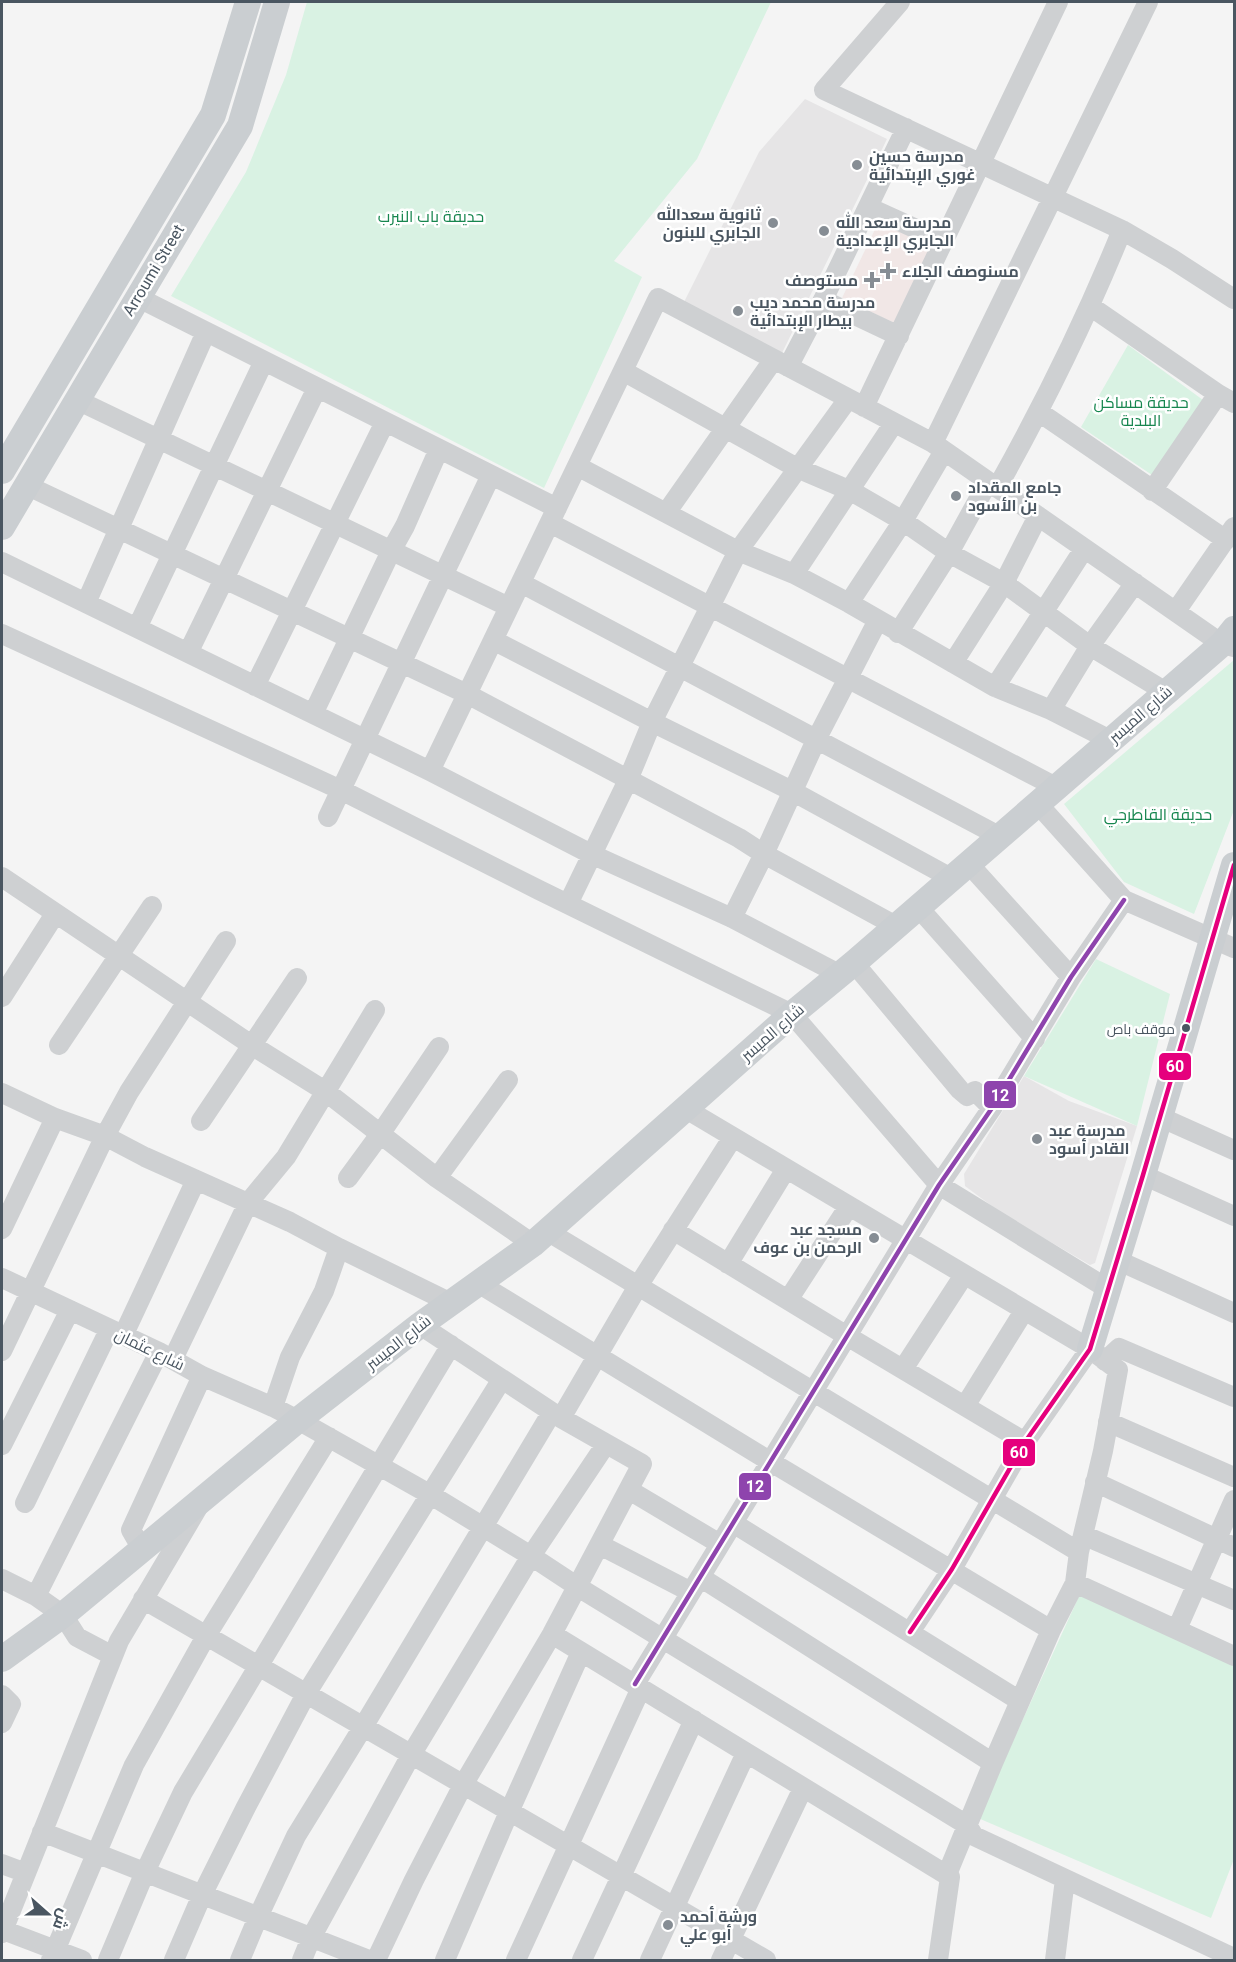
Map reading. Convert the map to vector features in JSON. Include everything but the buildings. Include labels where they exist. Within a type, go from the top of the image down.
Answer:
[{"type":"main road","name":"Arroumi Street","points":[[2,471],[213,115],[248,2]]},
{"type":"main road","name":"Arroumi Street","points":[[2,527],[240,126],[277,2]]},
{"type":"main road","name":"شارع الميسر","points":[[3,1656],[63,1615],[298,1420],[420,1325],[540,1237],[792,1014],[1166,692],[1230,640]]},
{"type":"main road","points":[[1097,1355],[1108,1289],[1160,1117],[1224,943],[1234,865]]},
{"type":"street","points":[[900,2],[824,90],[1122,230],[1234,299]]},
{"type":"street","points":[[568,904],[652,722],[738,551],[797,468],[856,403],[899,336],[1058,2]]},
{"type":"street","points":[[849,603],[903,521],[1053,197],[1148,2]]},
{"type":"street","points":[[666,513],[725,428],[781,363],[823,300],[906,128]]},
{"type":"street","points":[[868,207],[943,242]]},
{"type":"street","points":[[898,633],[1039,412],[1090,306],[1122,230]]},
{"type":"street","points":[[137,297],[491,476],[553,516],[710,606],[848,677],[1047,795],[1124,900],[1224,943]]},
{"type":"street","points":[[430,771],[658,298],[938,447],[1135,584],[1230,640]]},
{"type":"street","points":[[823,300],[899,336]]},
{"type":"street","points":[[1090,306],[1226,398],[1152,491]]},
{"type":"street","points":[[86,603],[206,332]]},
{"type":"street","points":[[137,628],[264,361]]},
{"type":"street","points":[[623,371],[797,468],[851,490],[903,521],[949,553],[1004,584],[1090,646],[1166,692]]},
{"type":"street","points":[[188,653],[317,388]]},
{"type":"street","points":[[77,400],[509,608]]},
{"type":"street","points":[[1039,412],[1152,491],[1230,534],[1176,610]]},
{"type":"street","points":[[255,686],[385,422]]},
{"type":"street","points":[[794,574],[894,423]]},
{"type":"street","points":[[313,714],[405,526],[439,449]]},
{"type":"street","points":[[577,466],[738,551],[794,574],[849,603],[994,687],[1051,710],[1110,740]]},
{"type":"street","points":[[328,817],[491,476]]},
{"type":"street","points":[[26,485],[467,694],[740,838],[764,854],[896,926]]},
{"type":"street","points":[[953,663],[1004,584],[1038,516]]},
{"type":"street","points":[[994,687],[1084,549]]},
{"type":"street","points":[[2,562],[430,771],[591,854],[847,969],[960,1090],[967,1096],[975,1091],[992,1108]]},
{"type":"street","points":[[521,583],[999,836]]},
{"type":"street","points":[[1051,710],[1090,646],[1135,584]]},
{"type":"street","points":[[732,918],[817,738],[878,620]]},
{"type":"street","points":[[2,634],[341,790],[792,1014],[939,1185],[1108,1289]]},
{"type":"street","points":[[493,640],[652,722],[959,871],[1071,977]]},
{"type":"street","points":[[2,877],[253,1046],[325,1091],[437,1178],[540,1237],[638,1286],[992,1500],[1081,1544],[1197,1584],[1234,1600]]},
{"type":"street","points":[[516,1960],[638,1686],[663,1638],[939,1185],[992,1108],[1071,977],[1124,900]]},
{"type":"street","points":[[58,1045],[152,906]]},
{"type":"street","points":[[918,907],[1035,1039]]},
{"type":"street","points":[[2,997],[55,914]]},
{"type":"street","points":[[2,1352],[105,1136],[129,1092],[226,941]]},
{"type":"street","points":[[201,1121],[297,978]]},
{"type":"street","points":[[36,1596],[248,1203],[285,1157],[375,1010]]},
{"type":"street","points":[[348,1178],[439,1047]]},
{"type":"street","points":[[437,1178],[508,1080]]},
{"type":"street","points":[[2,1093],[55,1118],[105,1136],[145,1157],[290,1222],[451,1303]]},
{"type":"street","points":[[686,1109],[1097,1355],[1118,1370],[1081,1544],[1075,1583],[1051,1630],[948,1872],[950,1877],[938,1960]]},
{"type":"street","points":[[1160,1117],[1234,1150]]},
{"type":"street","points":[[2,1229],[55,1118]]},
{"type":"street","points":[[240,1960],[296,1836],[483,1527],[597,1356],[638,1286],[733,1137]]},
{"type":"street","points":[[728,1264],[786,1169]]},
{"type":"street","points":[[1143,1175],[1234,1216]]},
{"type":"street","points":[[25,1503],[196,1180]]},
{"type":"street","points":[[788,1300],[849,1206]]},
{"type":"street","points":[[673,1230],[1025,1442]]},
{"type":"street","points":[[273,1407],[290,1357],[324,1291],[339,1248]]},
{"type":"street","points":[[1117,1260],[1234,1313]]},
{"type":"street","points":[[903,1369],[964,1275]]},
{"type":"street","name":"شارع عثمان","points":[[2,1278],[166,1355],[202,1376],[273,1407],[431,1495],[967,1825],[974,1836],[1234,1958]]},
{"type":"street","points":[[478,1283],[1051,1630]]},
{"type":"street","points":[[2,1445],[70,1310]]},
{"type":"street","points":[[965,1406],[1024,1311]]},
{"type":"street","points":[[376,1960],[463,1785],[552,1634],[642,1464],[556,1415],[420,1325]]},
{"type":"street","points":[[108,1960],[145,1872],[183,1792],[451,1345]]},
{"type":"street","points":[[909,1632],[952,1569],[1025,1442],[1097,1355],[1119,1348],[1234,1398]]},
{"type":"street","points":[[142,1549],[131,1530],[202,1376]]},
{"type":"street","points":[[174,1960],[202,1895],[244,1809],[306,1694],[502,1379]]},
{"type":"street","points":[[1108,1422],[1234,1477]]},
{"type":"street","points":[[53,1955],[134,1765],[206,1636],[329,1437]]},
{"type":"street","points":[[302,1960],[311,1938],[411,1755],[531,1556],[606,1444]]},
{"type":"street","points":[[1095,1482],[1226,1544]]},
{"type":"street","points":[[629,1490],[720,1545]]},
{"type":"street","points":[[82,1960],[53,1955],[2,1931],[119,1641],[204,1498]]},
{"type":"street","points":[[1177,1629],[1197,1584],[1226,1544],[1234,1500]]},
{"type":"street","points":[[733,1523],[1020,1701]]},
{"type":"street","points":[[600,1545],[696,1585],[993,1762]]},
{"type":"street","points":[[2,1579],[36,1596],[63,1615],[77,1637],[113,1656]]},
{"type":"street","points":[[1075,1583],[1234,1656]]},
{"type":"street","points":[[143,1599],[766,1960]]},
{"type":"street","points":[[552,1634],[950,1877]]},
{"type":"street","points":[[445,1960],[581,1652]]},
{"type":"street","points":[[2,1695],[11,1704],[2,1723]]},
{"type":"street","points":[[582,1960],[694,1720]]},
{"type":"street","points":[[650,1960],[746,1753]]},
{"type":"street","points":[[721,1960],[803,1788]]},
{"type":"street","points":[[42,1832],[369,1960]]},
{"type":"street","points":[[2,1864],[26,1873]]},
{"type":"street","points":[[1054,1960],[1065,1879]]},
{"type":"shaded area","points":[[805,99],[887,139],[782,353],[683,304],[759,152]]},
{"type":"shaded area","name":"مسنوصف الجلاء","points":[[880,219],[933,244],[894,323],[842,298]]},
{"type":"shaded area","points":[[1024,1076],[1069,1101],[1137,1126],[1095,1263],[1090,1265],[1001,1213],[965,1186],[964,1174]]},
{"type":"green space","name":"حديقة باب النيرب","points":[[307,2],[771,2],[697,159],[614,261],[642,277],[544,488],[171,296],[246,172],[286,75]]},
{"type":"green space","name":"حديقة مساكن البلدية","points":[[1128,345],[1203,400],[1152,475],[1081,427]]},
{"type":"green space","name":"حديقة القاطرجي","points":[[1234,660],[1234,810],[1194,914],[1124,882],[1064,804]]},
{"type":"green space","points":[[1096,959],[1170,994],[1137,1126],[1024,1076]]},
{"type":"green space","points":[[1080,1594],[1234,1666],[1234,1859],[1211,1918],[978,1818]]},
{"type":"transit line","name":"60","points":[[910,1632],[952,1569],[1025,1442],[1090,1349],[1234,865]]},
{"type":"transit line","name":"12","points":[[635,1684],[939,1185],[992,1108],[1071,977],[1124,900]]},
{"type":"place","name":"مدرسة حسين غوري الإبتدائية","points":[[857,165]]},
{"type":"place","name":"ثانوية سعدالله الجابري للبنون","points":[[773,223]]},
{"type":"place","name":"مدرسة سعد الله الجابري الإعدادية","points":[[824,231]]},
{"type":"place","name":"مسنوصف الجلاء","points":[[888,271]]},
{"type":"place","name":"مستوصف","points":[[872,280]]},
{"type":"place","name":"مدرسة محمد ديب بيطار الإبتدائية","points":[[738,311]]},
{"type":"place","name":"جامع المقداد بن الأسود","points":[[956,496]]},
{"type":"place","name":"موقف باص","points":[[1186,1028]]},
{"type":"place","name":"مدرسة عبد القادر أسود","points":[[1037,1139]]},
{"type":"place","name":"مسجد عبد الرحمن بن عوف","points":[[874,1238]]},
{"type":"place","name":"ورشة أحمد أبو علي","points":[[668,1925]]}]
